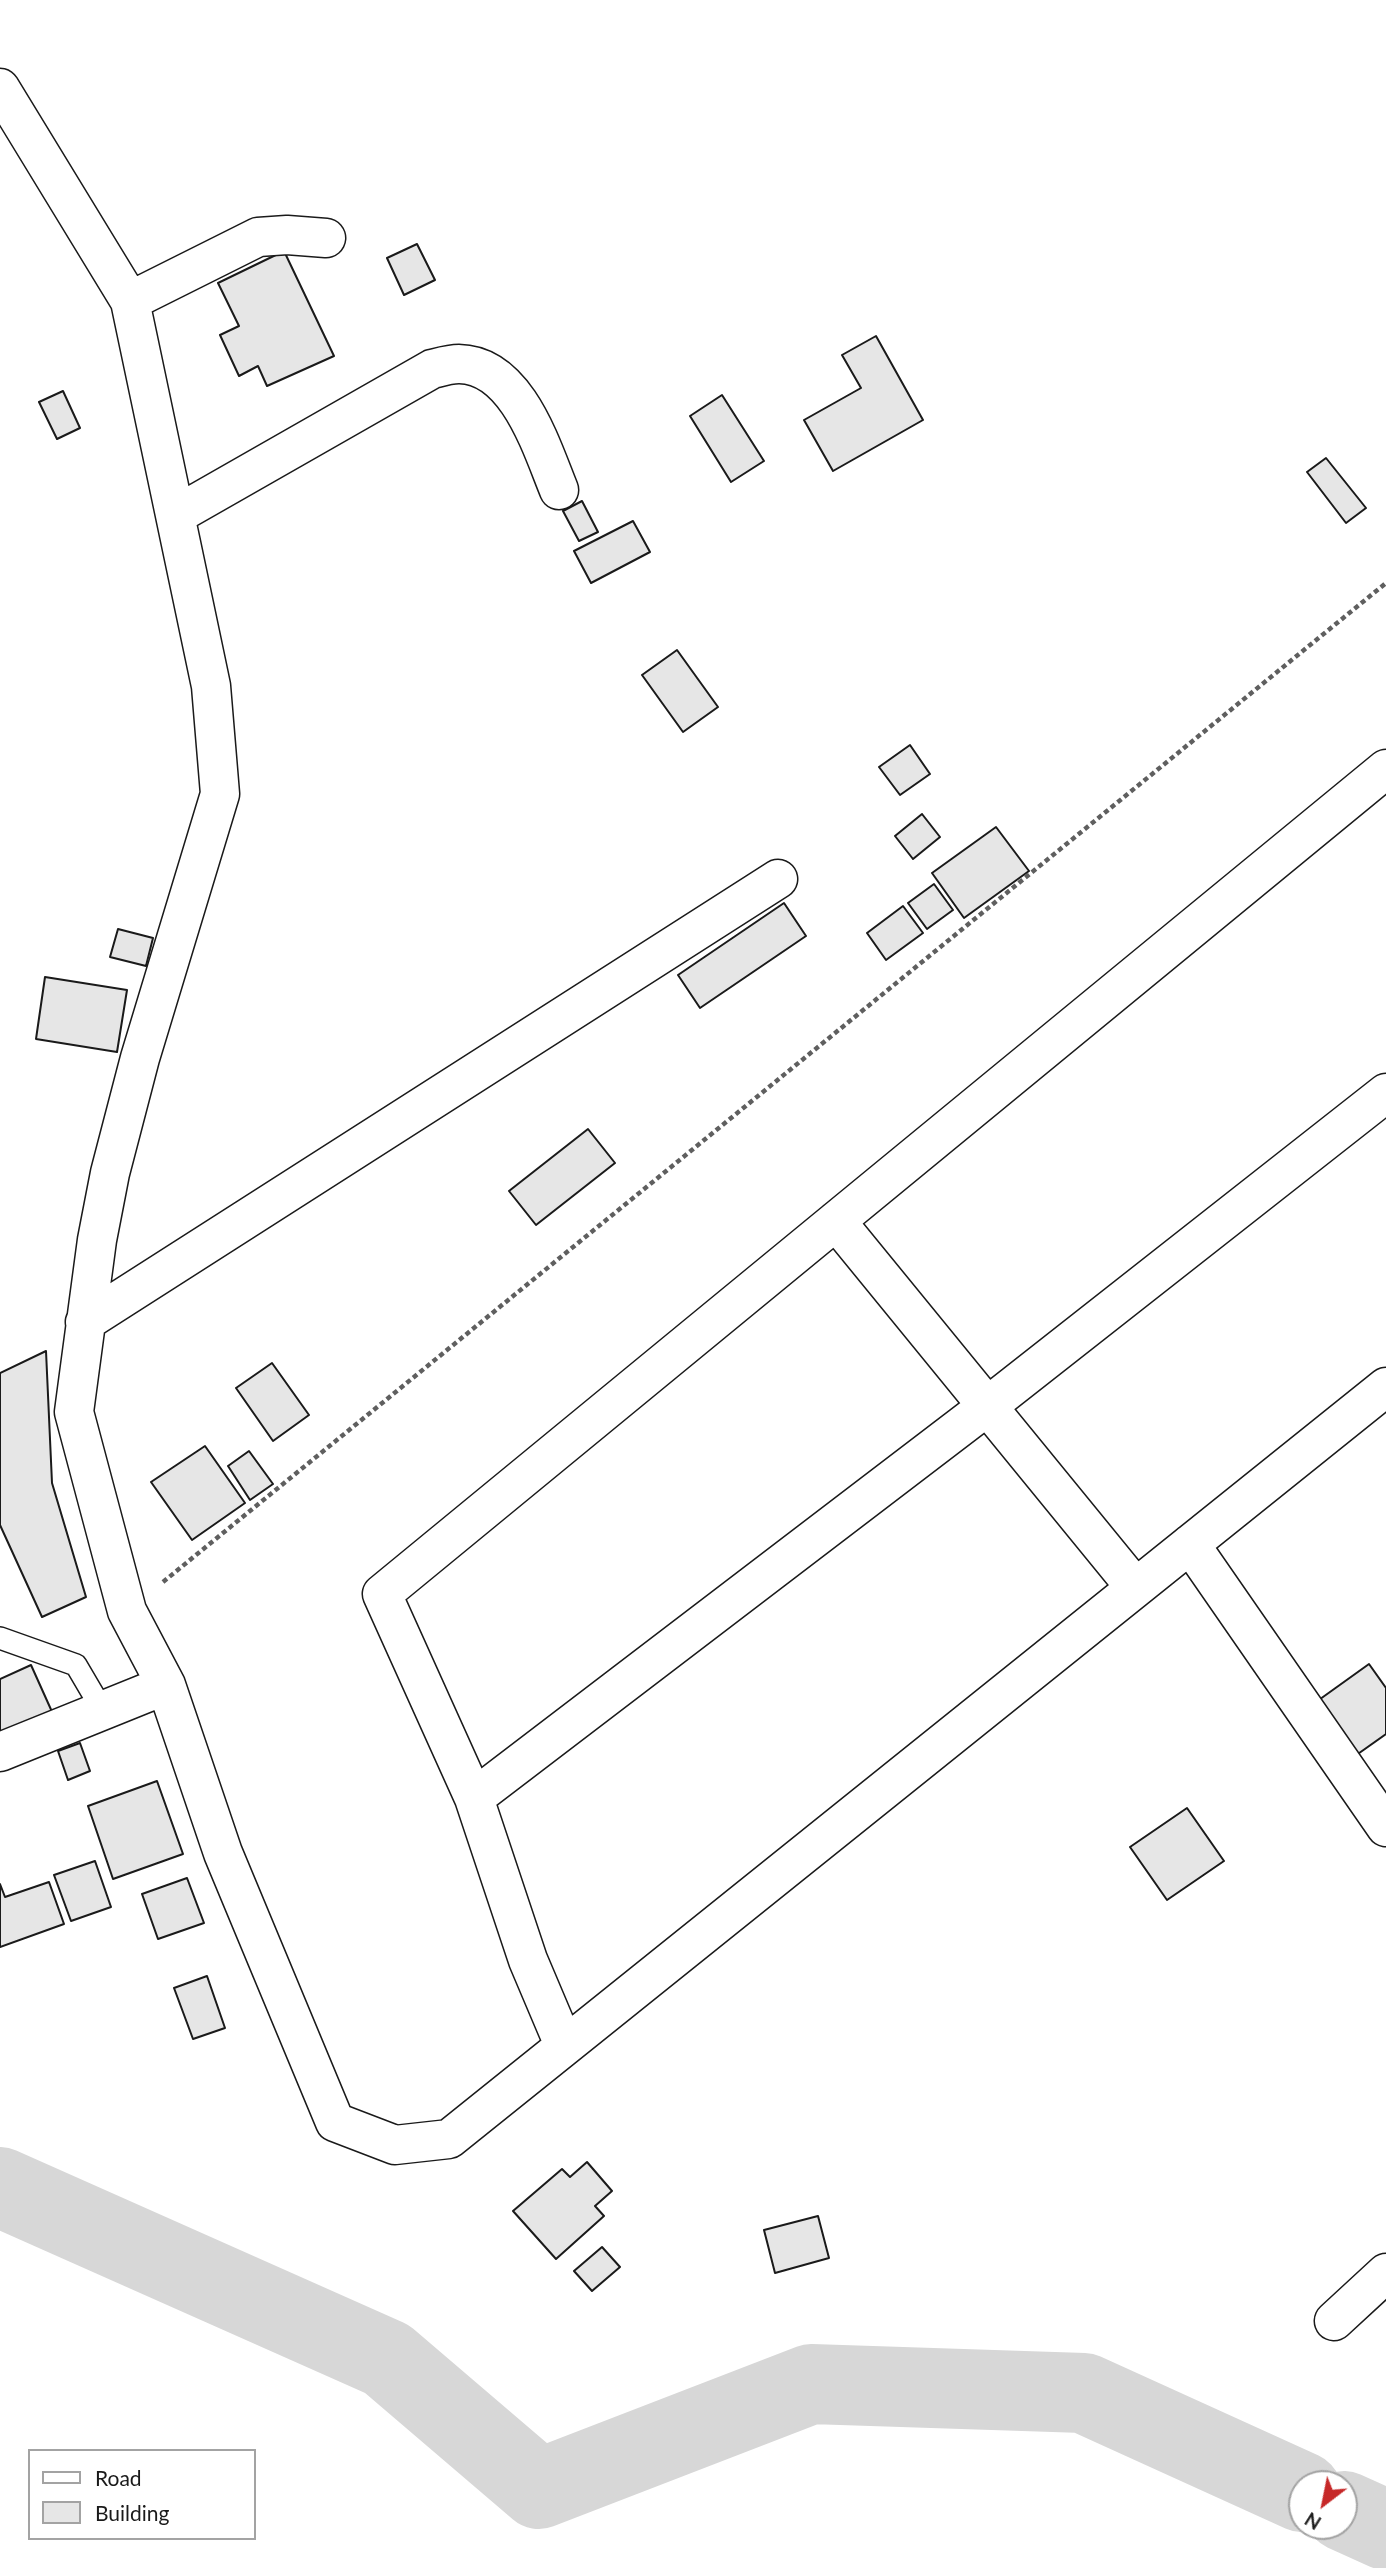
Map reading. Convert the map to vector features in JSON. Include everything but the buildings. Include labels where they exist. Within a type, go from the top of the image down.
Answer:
[{"type":"street","points":[[0,88],[130,301],[211,686],[220,794],[140,1058],[110,1173],[85,1322],[74,1412],[127,1612],[166,1685],[223,1853],[335,2122],[395,2145],[449,2139],[1386,1387]]},
{"type":"street","points":[[130,301],[258,237],[287,235],[326,238]]},
{"type":"street","points":[[176,515],[432,369],[460,364],[488,372],[525,407],[559,490]]},
{"type":"street","points":[[564,2045],[528,1960],[474,1798],[383,1594],[1386,769]]},
{"type":"street","points":[[85,1322],[778,879]]},
{"type":"street","points":[[474,1798],[989,1405],[1386,1093]]},
{"type":"street","points":[[836,1221],[1135,1587]]},
{"type":"street","points":[[1190,1544],[1386,1828]]},
{"type":"street","points":[[0,1752],[166,1685]]},
{"type":"street","points":[[1334,2320],[1386,2273]]},
{"type":"lane","points":[[0,1638],[76,1665],[103,1711]]},
{"type":"path","points":[[127,1612],[1386,583]]},
{"type":"waterway","points":[[0,2187],[387,2359],[539,2489],[811,2384],[1084,2393],[1288,2486]]},
{"type":"waterway","points":[[1358,2517],[1386,2530]]}]
